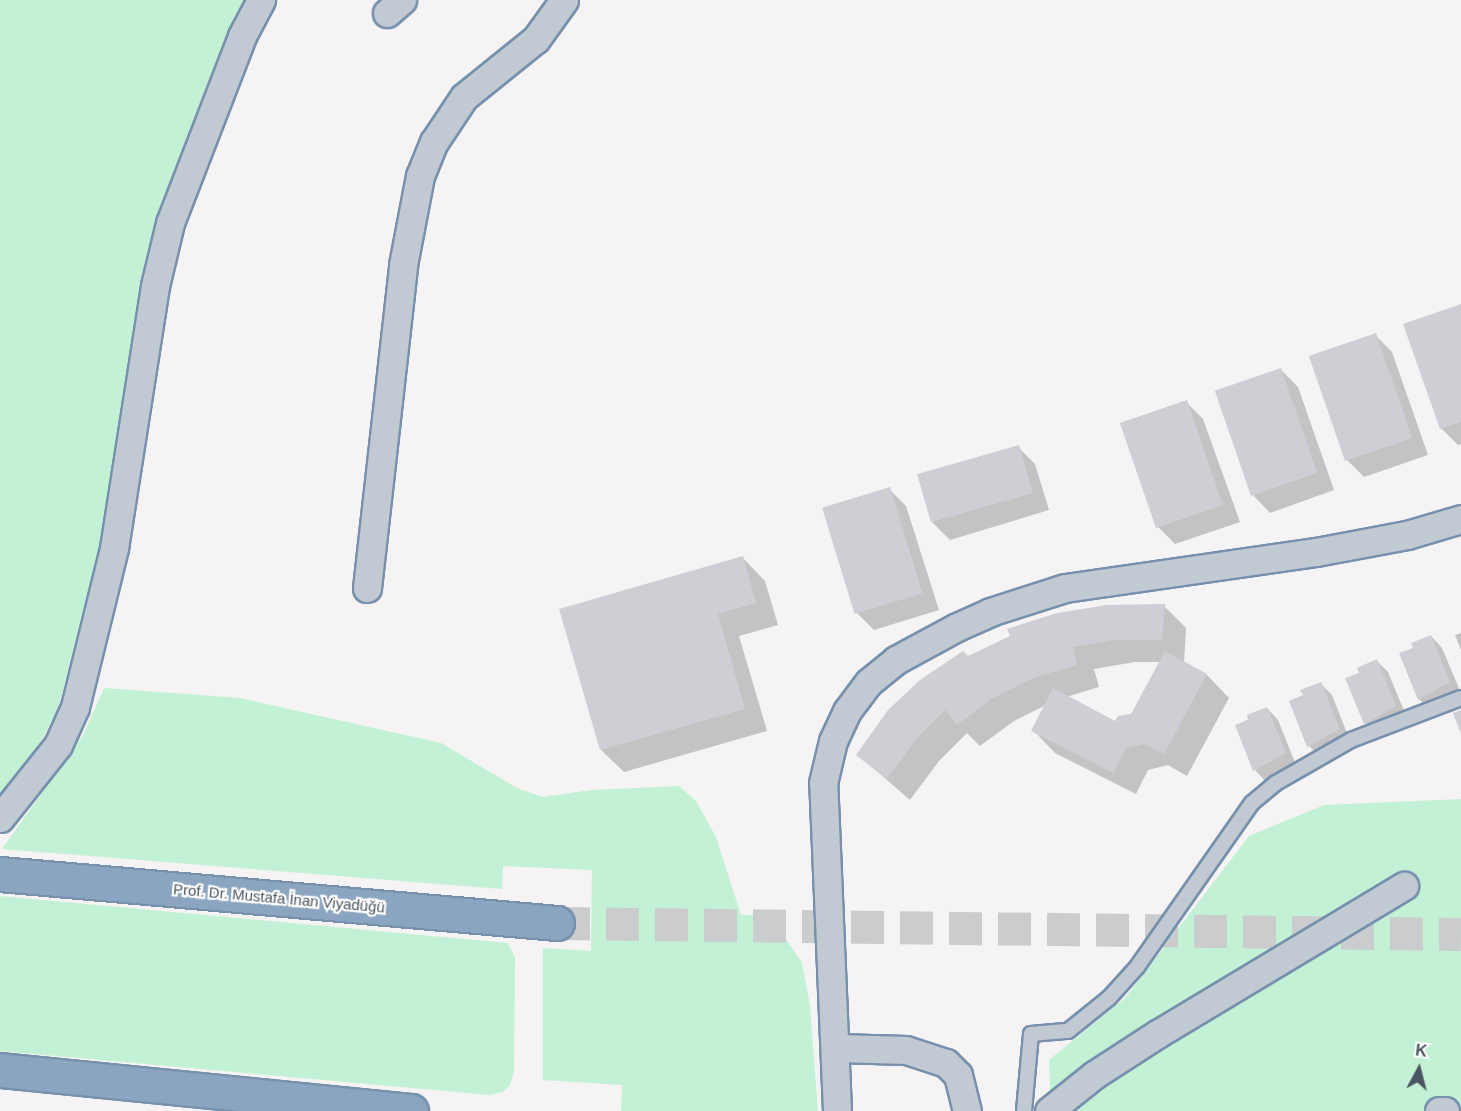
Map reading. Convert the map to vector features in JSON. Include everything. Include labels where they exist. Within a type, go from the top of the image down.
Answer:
[{"type":"highway","name":"Prof. Dr. Mustafa İnan Viyadüğü","points":[[0,874],[557,923]]},
{"type":"highway","points":[[0,1070],[411,1111]]},
{"type":"street","points":[[0,818],[58,745],[75,707],[114,548],[155,286],[170,223],[242,36],[261,0]]},
{"type":"street","points":[[367,588],[403,266],[420,176],[434,142],[464,96],[536,39],[564,0]]},
{"type":"street","points":[[837,1111],[837,1047],[825,900],[823,783],[833,741],[847,711],[869,682],[887,668],[990,612],[1065,588],[1316,552],[1407,535],[1461,519]]},
{"type":"street","points":[[1053,1109],[1159,1033],[1404,886]]},
{"type":"street","points":[[837,1047],[906,1050],[946,1063],[958,1075],[966,1111]]},
{"type":"street","points":[[1438,1111],[1445,1111]]},
{"type":"lane","points":[[1024,1111],[1031,1034],[1068,1030],[1109,998],[1137,967],[1252,803],[1276,783],[1351,740],[1461,698]]},
{"type":"green space","points":[[0,0],[246,0],[207,84],[168,187],[148,262],[99,547],[58,709],[41,741],[0,795]]},
{"type":"green space","points":[[104,688],[240,698],[441,743],[517,788],[543,797],[592,790],[679,786],[696,801],[716,837],[741,915],[754,915],[786,939],[802,963],[810,1006],[818,1111],[621,1111],[622,1085],[543,1080],[543,948],[591,951],[592,870],[503,866],[502,889],[2,849],[83,735]]},
{"type":"green space","points":[[1461,799],[1461,1106],[1442,1111],[1058,1111],[1051,1106],[1049,1060],[1125,998],[1249,836],[1324,805]]},
{"type":"green space","points":[[0,896],[508,943],[515,958],[514,1071],[510,1085],[503,1092],[490,1095],[0,1051]]},
{"type":"building","points":[[1461,304],[1461,422],[1440,429],[1403,324]]},
{"type":"building","points":[[1376,333],[1412,438],[1345,461],[1309,356]]},
{"type":"building","points":[[1281,368],[1317,473],[1251,496],[1215,391]]},
{"type":"building","points":[[1187,400],[1223,505],[1156,528],[1120,423]]},
{"type":"building","points":[[1019,445],[1033,493],[931,522],[917,474]]},
{"type":"building","points":[[890,487],[922,593],[855,614],[822,508]]},
{"type":"building","points":[[743,556],[756,603],[718,614],[745,709],[600,750],[559,609]]},
{"type":"building","points":[[1165,604],[1162,640],[1112,640],[1073,647],[1077,665],[1033,678],[991,699],[957,725],[945,710],[916,739],[887,779],[856,755],[888,710],[920,680],[963,651],[968,656],[1010,636],[1007,629],[1057,613],[1107,605]]},
{"type":"building","points":[[1431,635],[1450,682],[1418,700],[1399,653],[1413,648],[1411,643]]},
{"type":"building","points":[[1165,651],[1207,674],[1164,754],[1144,744],[1126,748],[1113,773],[1031,731],[1053,688],[1115,721],[1118,716],[1131,714]]},
{"type":"building","points":[[1377,659],[1396,706],[1364,724],[1345,678],[1359,673],[1357,668]]},
{"type":"building","points":[[1321,682],[1340,729],[1307,747],[1289,701],[1303,695],[1300,690]]},
{"type":"building","points":[[1267,707],[1286,753],[1253,771],[1235,725],[1248,720],[1247,715]]},
{"type":"building","points":[[1461,710],[1461,734],[1453,713]]},
{"type":"tunnel","points":[[557,923],[1461,934]]}]
